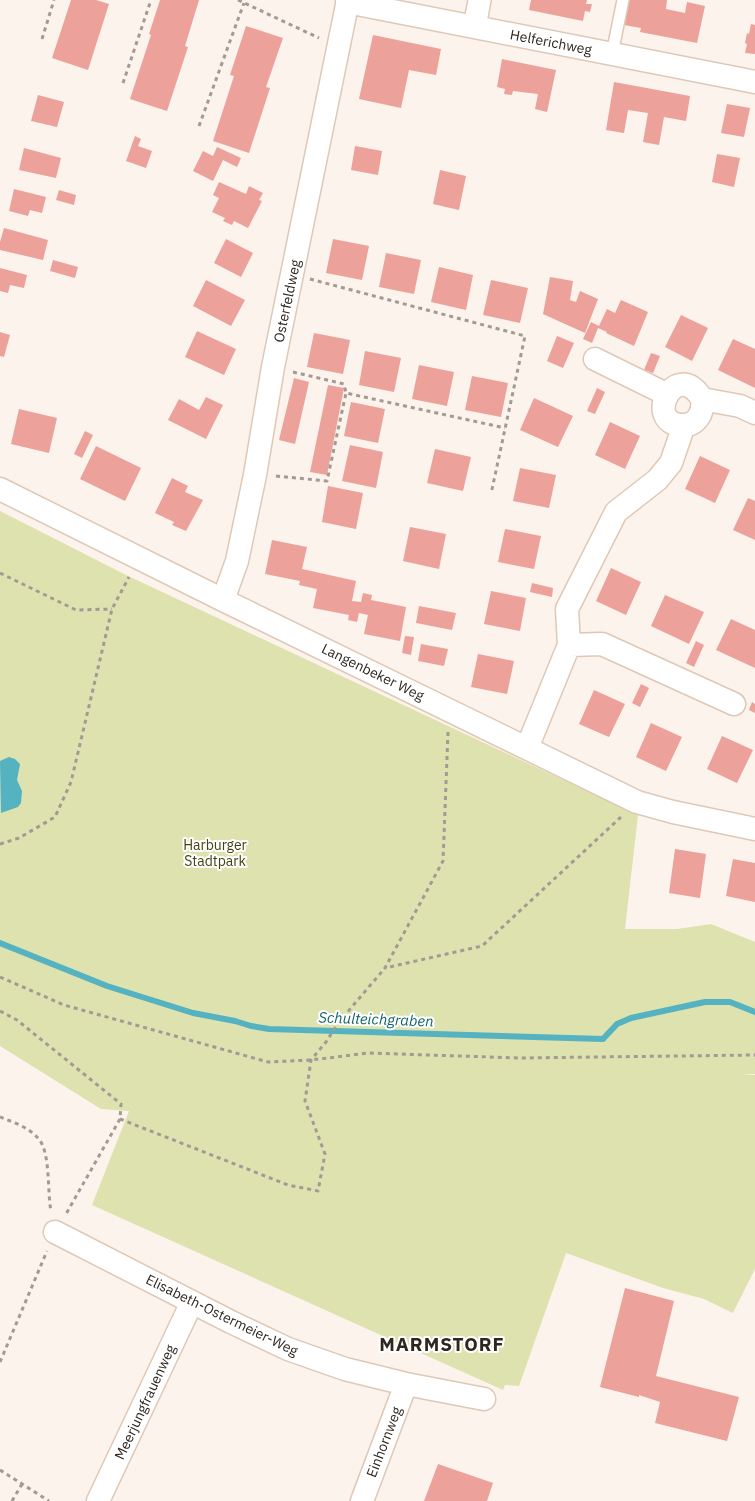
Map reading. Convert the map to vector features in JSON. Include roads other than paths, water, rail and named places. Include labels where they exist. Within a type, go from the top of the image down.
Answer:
[{"type":"street","name":"Helferichweg","points":[[348,1],[755,82]]},
{"type":"street","name":"Osterfeldweg","points":[[223,600],[237,561],[273,367],[348,1]]},
{"type":"street","points":[[595,359],[666,394]]},
{"type":"street","points":[[681,385],[690,386],[697,391],[702,399],[702,413],[698,419],[684,425],[671,421],[663,408],[666,394],[673,388],[681,385]]},
{"type":"street","points":[[702,399],[740,406],[755,413]]},
{"type":"street","points":[[527,748],[570,645],[567,609],[616,512],[657,480],[671,464],[684,425]]},
{"type":"street","name":"Langenbeker Weg","points":[[0,489],[637,802],[673,812],[755,829]]},
{"type":"street","points":[[570,645],[602,644],[734,704]]},
{"type":"street","name":"Elisabeth-Ostermeier-Weg","points":[[55,1232],[288,1349],[345,1369],[406,1384],[484,1398]]},
{"type":"street","name":"Meerjungfrauenweg","points":[[98,1501],[192,1302]]},
{"type":"street","name":"Einhornweg","points":[[362,1501],[406,1384]]},
{"type":"lane","points":[[474,0],[474,27]]},
{"type":"lane","points":[[474,27],[485,0]]},
{"type":"lane","points":[[612,54],[622,0]]},
{"type":"water","points":[[9,757],[15,759],[20,764],[17,780],[22,791],[21,803],[18,807],[1,813],[0,761]]},
{"type":"waterway","name":"Schulteichgraben","points":[[0,943],[107,986],[193,1013],[269,1029],[603,1039],[617,1024],[631,1018],[705,1002],[730,1002],[755,1012]]},
{"type":"district","name":"MARMSTORF","points":[[442,1344]]},
{"type":"park label","name":"Harburger Stadtpark","points":[[215,854]]}]
